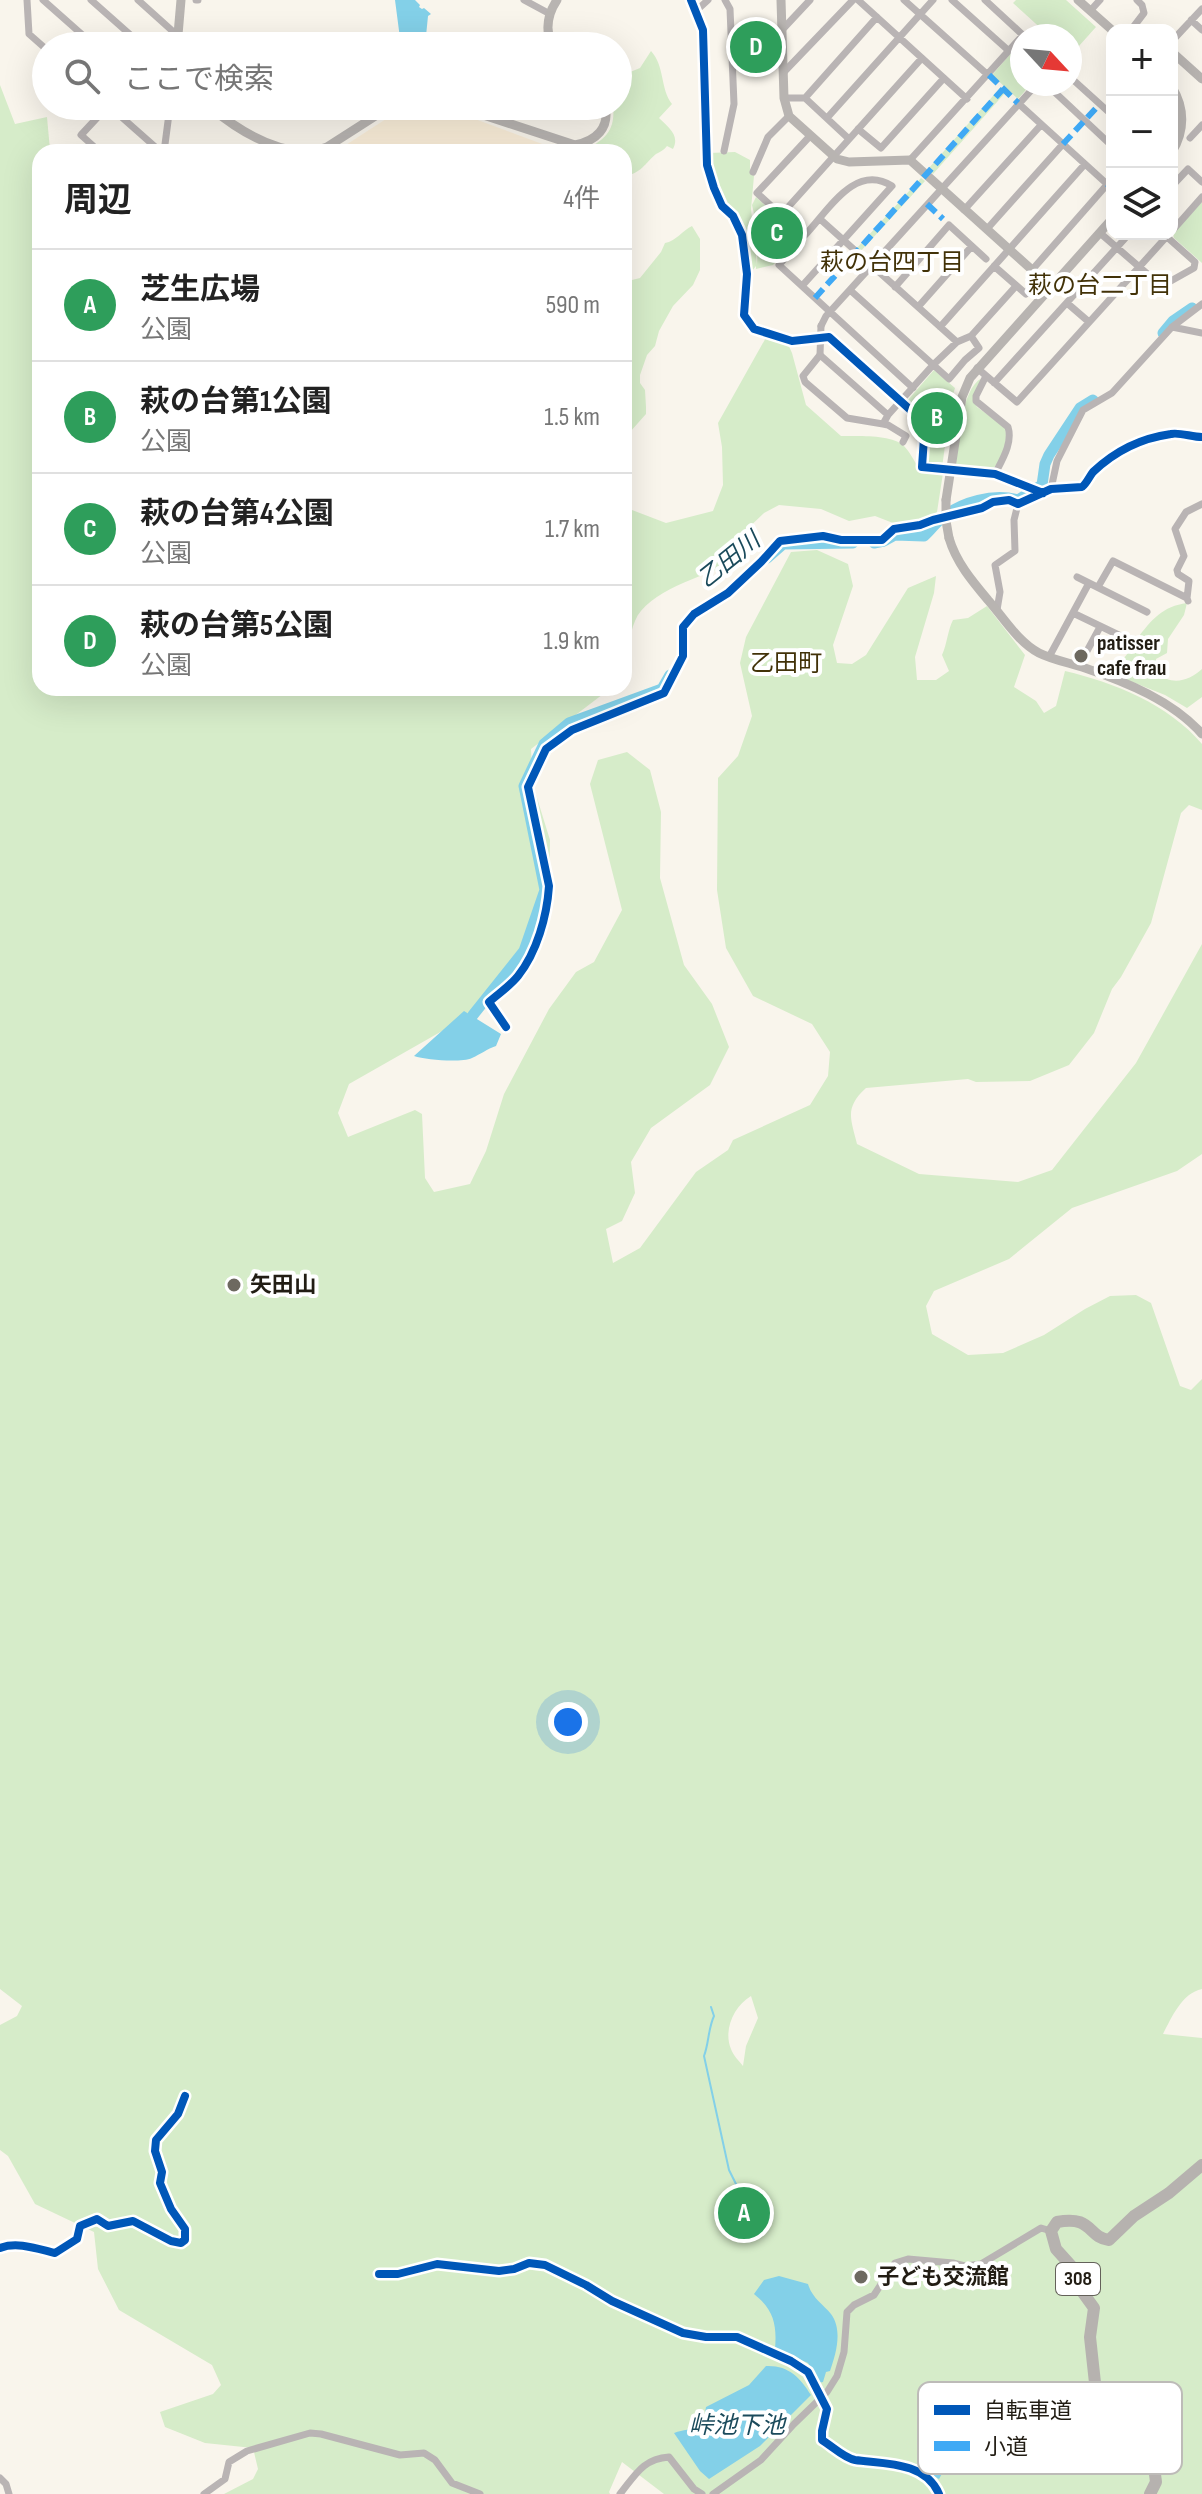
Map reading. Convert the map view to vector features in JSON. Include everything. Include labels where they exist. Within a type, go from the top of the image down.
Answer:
[{"type":"highway","name":"308","points":[[1095,2382],[1090,2337],[1094,2308],[1081,2290],[1074,2269],[1056,2249],[1051,2231],[1057,2222],[1085,2223],[1099,2238],[1109,2240],[1134,2216],[1169,2193],[1202,2165]]},
{"type":"highway","name":"308","points":[[1150,2494],[1156,2482],[1155,2474]]},
{"type":"street","points":[[27,0],[29,34],[32,37]]},
{"type":"street","points":[[43,0],[79,32]]},
{"type":"street","points":[[91,0],[127,32]]},
{"type":"street","points":[[138,0],[168,32]]},
{"type":"street","points":[[178,32],[181,0]]},
{"type":"street","points":[[524,0],[550,14]]},
{"type":"street","points":[[548,32],[550,14],[557,0]]},
{"type":"street","points":[[691,0],[703,30],[705,50],[707,165],[722,206],[733,216],[742,235],[747,274],[744,315],[748,323],[760,332],[796,342],[806,338],[829,337],[925,423],[922,467],[995,474],[1039,491]]},
{"type":"street","points":[[696,11],[708,0]]},
{"type":"street","points":[[724,151],[734,104],[730,9],[725,0]]},
{"type":"street","points":[[781,0],[784,98],[789,116],[833,156],[849,162],[910,160],[1051,287]]},
{"type":"street","points":[[781,31],[810,0]]},
{"type":"street","points":[[783,73],[856,0],[967,99]]},
{"type":"street","points":[[904,0],[988,75]]},
{"type":"street","points":[[827,118],[933,0]]},
{"type":"street","points":[[910,160],[1009,51],[952,0]]},
{"type":"street","points":[[985,0],[1010,24]]},
{"type":"street","points":[[1078,0],[1106,25]]},
{"type":"street","points":[[1090,11],[1100,0]]},
{"type":"street","points":[[1136,24],[1144,10],[1137,0]]},
{"type":"street","points":[[1178,34],[1202,9]]},
{"type":"street","points":[[805,98],[877,17]]},
{"type":"street","points":[[1191,20],[1202,30]]},
{"type":"street","points":[[1178,57],[1202,79]]},
{"type":"street","points":[[781,215],[922,58]]},
{"type":"street","points":[[858,129],[881,148],[944,78]]},
{"type":"street","points":[[1082,88],[1106,110]]},
{"type":"street","points":[[903,442],[906,436],[888,425],[847,418],[805,382],[803,376],[820,355],[821,326],[829,312],[1025,96]]},
{"type":"street","points":[[1059,96],[1106,140]]},
{"type":"street","points":[[784,98],[805,98],[849,139]]},
{"type":"street","points":[[1178,98],[1182,122],[1178,139]]},
{"type":"street","points":[[1018,103],[1106,179]]},
{"type":"street","points":[[753,172],[768,137],[789,116]]},
{"type":"street","points":[[91,144],[81,135],[95,120]]},
{"type":"street","points":[[125,120],[153,144]]},
{"type":"street","points":[[164,144],[168,120]]},
{"type":"street","points":[[226,120],[268,144]]},
{"type":"street","points":[[332,144],[369,120]]},
{"type":"street","points":[[499,120],[572,144]]},
{"type":"street","points":[[578,144],[591,140],[602,131],[606,120]]},
{"type":"street","points":[[964,210],[1041,125]]},
{"type":"street","points":[[1190,138],[1202,125]]},
{"type":"street","points":[[804,236],[757,193],[810,136]]},
{"type":"street","points":[[987,229],[1063,144]]},
{"type":"street","points":[[940,327],[1085,164]]},
{"type":"street","points":[[1178,180],[1188,169],[1202,182]]},
{"type":"street","points":[[802,286],[892,186],[879,181],[850,185],[779,265],[913,388]]},
{"type":"street","points":[[1032,270],[1106,187]]},
{"type":"street","points":[[1178,224],[1202,197]]},
{"type":"street","points":[[820,219],[957,342]]},
{"type":"street","points":[[895,287],[949,225],[986,259]]},
{"type":"street","points":[[1106,226],[977,368],[962,397],[946,500],[949,538],[961,565],[1023,640],[1037,652],[1109,677],[1166,704],[1202,734]]},
{"type":"street","points":[[1100,233],[1159,284],[1194,268],[1195,262],[1175,240]]},
{"type":"street","points":[[994,383],[1123,240]]},
{"type":"street","points":[[977,368],[1017,402],[1163,240]]},
{"type":"street","points":[[918,307],[972,246]]},
{"type":"street","points":[[994,266],[1026,294]]},
{"type":"street","points":[[883,424],[933,365],[957,342],[971,336],[1016,286]]},
{"type":"street","points":[[850,290],[949,379],[979,348],[971,336]]},
{"type":"street","points":[[1067,303],[1089,322]]},
{"type":"street","points":[[1051,489],[1057,461],[1083,410],[1116,389],[1172,327],[1202,304]]},
{"type":"street","points":[[1172,327],[1202,333]]},
{"type":"street","points":[[820,355],[888,415]]},
{"type":"street","points":[[986,376],[976,401],[1008,427],[1010,433],[1006,452],[995,474]]},
{"type":"street","points":[[997,610],[1000,592],[995,565],[1015,551],[1014,520],[1018,504],[1039,491],[1082,487],[1091,474],[1134,443],[1171,434],[1202,437]]},
{"type":"street","points":[[506,1027],[489,1002],[517,978],[533,951],[548,903],[549,886],[528,787],[546,749],[572,730],[664,693],[683,656],[683,627],[694,614],[728,593],[780,541],[823,536],[841,540],[882,540],[894,529],[920,525],[982,508],[993,502],[1009,500],[1018,504]]},
{"type":"street","points":[[1098,587],[1113,561],[1188,600],[1189,581],[1177,570],[1184,556],[1175,529],[1186,512],[1202,504]]},
{"type":"street","points":[[1077,577],[1147,612]]},
{"type":"street","points":[[1049,657],[1089,583]]},
{"type":"street","points":[[1073,613],[1125,638]]},
{"type":"street","points":[[1087,651],[1100,627]]},
{"type":"street","points":[[0,2248],[7,2245],[55,2253],[77,2239],[80,2226],[97,2219],[108,2226],[133,2221],[171,2241],[181,2243],[185,2240],[185,2229],[171,2209],[160,2183],[162,2172],[155,2151],[156,2140],[178,2114],[185,2096]]},
{"type":"street","points":[[713,2494],[761,2460],[827,2392],[837,2376],[844,2352],[847,2312],[874,2295],[895,2263],[908,2259],[965,2266],[981,2264],[1041,2228],[1051,2231]]},
{"type":"street","points":[[379,2274],[398,2274],[437,2264],[499,2271],[529,2263],[545,2265],[612,2301],[683,2333],[737,2337],[808,2372],[827,2409],[822,2440],[851,2460],[905,2466],[931,2482],[939,2494]]},
{"type":"street","points":[[204,2494],[225,2479],[229,2462],[247,2451],[310,2433],[337,2437],[400,2455],[424,2453],[435,2460],[452,2483],[480,2494]]},
{"type":"street","points":[[620,2494],[634,2475],[652,2459],[669,2457],[694,2489],[702,2494]]},
{"type":"street","points":[[0,2478],[9,2494]]},
{"type":"shaded area","points":[[384,120],[478,120],[542,144],[347,144]]},
{"type":"green space","points":[[1016,0],[1066,0],[1096,27],[1082,43],[1082,24],[1036,24],[1013,3]]},
{"type":"green space","points":[[747,21],[775,36],[776,57],[736,59],[734,27]]},
{"type":"green space","points":[[651,51],[672,104],[659,118],[672,132],[675,144],[673,149],[667,146],[632,174],[632,144],[594,144],[610,130],[612,120],[632,120],[632,71],[640,68]]},
{"type":"green space","points":[[1010,54],[1010,92],[992,75]]},
{"type":"green space","points":[[0,85],[15,124],[47,120],[49,144],[32,144],[32,696],[601,696],[531,749],[533,785],[550,840],[549,899],[533,951],[517,978],[479,1010],[349,1084],[338,1113],[348,1137],[415,1110],[422,1114],[425,1178],[434,1192],[470,1184],[486,1151],[504,1094],[549,1009],[576,972],[594,962],[622,910],[590,784],[598,760],[627,752],[650,770],[661,812],[660,878],[684,965],[712,1004],[729,1047],[710,1085],[651,1128],[631,1162],[635,1193],[622,1221],[606,1229],[613,1263],[640,1248],[696,1172],[728,1150],[733,1140],[810,1105],[828,1076],[830,1052],[812,1024],[753,996],[726,948],[717,890],[718,778],[738,756],[752,716],[740,663],[746,637],[791,552],[817,550],[848,564],[853,586],[833,645],[837,663],[852,664],[866,655],[908,588],[936,576],[915,657],[917,680],[936,680],[949,671],[942,655],[953,620],[968,618],[987,606],[1025,655],[1014,687],[1036,701],[1044,713],[1056,706],[1065,671],[1103,682],[1157,706],[1202,744],[1202,810],[1189,805],[1181,813],[1151,923],[1112,989],[1094,1033],[1069,1065],[1030,1081],[976,1082],[968,1079],[866,1088],[854,1102],[851,1114],[857,1144],[919,1174],[1018,1182],[1052,1170],[1136,1063],[1202,944],[1202,1154],[1177,1171],[1072,1208],[1009,1259],[934,1291],[926,1306],[932,1334],[968,1355],[1003,1353],[1044,1335],[1110,1296],[1136,1295],[1151,1303],[1180,1386],[1191,1390],[1202,1379],[1202,1989],[1183,2001],[1163,2034],[1202,2038],[1202,2494],[664,2494],[622,2462],[610,2494],[224,2494],[253,2479],[258,2469],[253,2448],[205,2443],[165,2427],[160,2412],[213,2394],[221,2385],[212,2365],[119,2310],[98,2269],[94,2232],[35,2204],[8,2156],[0,2150],[0,2025],[17,2016],[22,2006],[0,1989]],"holes":[[[751,1996],[758,2018],[746,2046],[743,2066],[733,2053],[728,2034],[735,2012]]]},
{"type":"green space","points":[[1000,88],[1005,93],[933,174],[928,169]]},
{"type":"green space","points":[[735,152],[750,160],[750,172],[754,176],[751,209],[757,265],[758,231],[752,205],[756,197],[797,234],[797,239],[773,265],[756,269],[756,266],[752,271],[734,215],[717,190],[709,165],[709,153]]},
{"type":"green space","points":[[921,178],[925,181],[860,252],[856,249]]},
{"type":"green space","points":[[1202,202],[1202,263],[1176,240],[1178,228]]},
{"type":"green space","points":[[692,226],[700,239],[700,270],[693,285],[673,306],[659,331],[655,346],[647,355],[640,375],[640,383],[645,390],[646,414],[632,430],[632,280],[640,278],[665,243]]},
{"type":"green space","points":[[782,331],[792,353],[806,405],[841,436],[891,439],[904,446],[919,468],[943,473],[937,512],[925,527],[911,530],[875,516],[849,521],[821,509],[779,505],[764,513],[741,535],[731,564],[663,593],[641,610],[632,630],[632,510],[666,523],[713,511],[723,485],[718,423],[768,334]]},
{"type":"green space","points":[[934,370],[955,388],[942,468],[925,465],[929,422],[907,401]]},
{"type":"green space","points":[[982,378],[973,400],[977,407],[1005,427],[1006,433],[1003,452],[989,473],[955,469],[965,406],[975,384]]},
{"type":"green space","points":[[1187,603],[1184,615],[1168,639],[1167,653],[1156,659],[1157,673],[1169,680],[1192,677],[1202,669],[1202,697],[1187,708],[1165,695],[1120,677],[1117,664],[1158,615],[1171,607]]},
{"type":"water","points":[[395,0],[415,0],[419,7],[431,14],[428,16],[426,32],[399,32]]},
{"type":"water","points":[[464,1011],[501,1034],[496,1046],[472,1058],[460,1060],[414,1056]]},
{"type":"water","points":[[779,2276],[808,2284],[835,2320],[838,2335],[836,2350],[823,2382],[818,2383],[808,2363],[775,2349],[773,2318],[754,2294],[764,2280]]},
{"type":"water","name":"峠池下池","points":[[766,2366],[793,2373],[811,2395],[760,2446],[709,2479],[674,2433],[699,2425],[706,2407],[749,2385]]},
{"type":"waterway","name":"乙田川","points":[[1163,333],[1173,321],[1192,308]]},
{"type":"waterway","name":"乙田川","points":[[874,543],[895,535],[924,536],[940,519],[959,507],[988,498],[1018,500],[1042,485],[1049,455],[1080,408],[1093,400]]},
{"type":"waterway","name":"乙田川","points":[[767,558],[783,544],[853,543]]},
{"type":"waterway","name":"乙田川","points":[[473,1015],[524,951],[545,890],[524,786],[544,744],[569,723],[662,689],[670,675]]},
{"type":"waterway","points":[[711,2007],[714,2016],[704,2056],[729,2170],[739,2190],[746,2194],[741,2197],[742,2193]]},
{"type":"marked path","points":[[989,75],[1018,103]]},
{"type":"marked path","points":[[815,298],[1003,89]]},
{"type":"marked path","points":[[1063,144],[1097,107]]},
{"type":"marked path","points":[[927,204],[943,219]]},
{"type":"cycle path","points":[[691,0],[703,30],[707,165],[722,206],[733,216],[742,235],[747,274],[744,315],[754,329],[792,341],[829,337],[925,423],[922,467],[995,474],[1043,493]]},
{"type":"cycle path","points":[[506,1027],[489,1002],[518,976],[531,956],[548,897],[549,886],[528,787],[546,749],[572,730],[664,693],[683,656],[683,627],[694,614],[728,593],[780,541],[823,536],[841,540],[882,540],[894,529],[920,525],[982,508],[993,502],[1009,500],[1018,504],[1051,489],[1082,487],[1093,472],[1110,458],[1150,439],[1174,434],[1202,437]]},
{"type":"cycle path","points":[[0,2248],[20,2245],[55,2253],[77,2239],[80,2226],[97,2219],[108,2226],[133,2221],[171,2241],[181,2243],[185,2240],[185,2229],[171,2209],[160,2183],[162,2172],[155,2151],[156,2140],[178,2114],[185,2096]]},
{"type":"cycle path","points":[[379,2274],[398,2274],[437,2264],[499,2271],[529,2263],[545,2265],[612,2301],[683,2333],[737,2337],[791,2361],[808,2372],[827,2409],[822,2440],[851,2459],[902,2466],[918,2472]]},
{"type":"cycle path","points":[[922,2474],[933,2483],[939,2494]]},
{"type":"place","name":"萩の台第5公園","points":[[756,47]]},
{"type":"place","name":"萩の台第4公園","points":[[777,233]]},
{"type":"place","name":"萩の台第1公園","points":[[937,418]]},
{"type":"place","name":"patisser cafe frau","points":[[1081,656]]},
{"type":"place","name":"矢田山","points":[[234,1285]]},
{"type":"place","name":"芝生広場","points":[[744,2213]]},
{"type":"place","name":"子ども交流館","points":[[861,2277]]},
{"type":"district","name":"萩の台四丁目","points":[[892,262]]},
{"type":"district","name":"萩の台二丁目","points":[[1100,285]]},
{"type":"district","name":"乙田町","points":[[786,663]]}]
